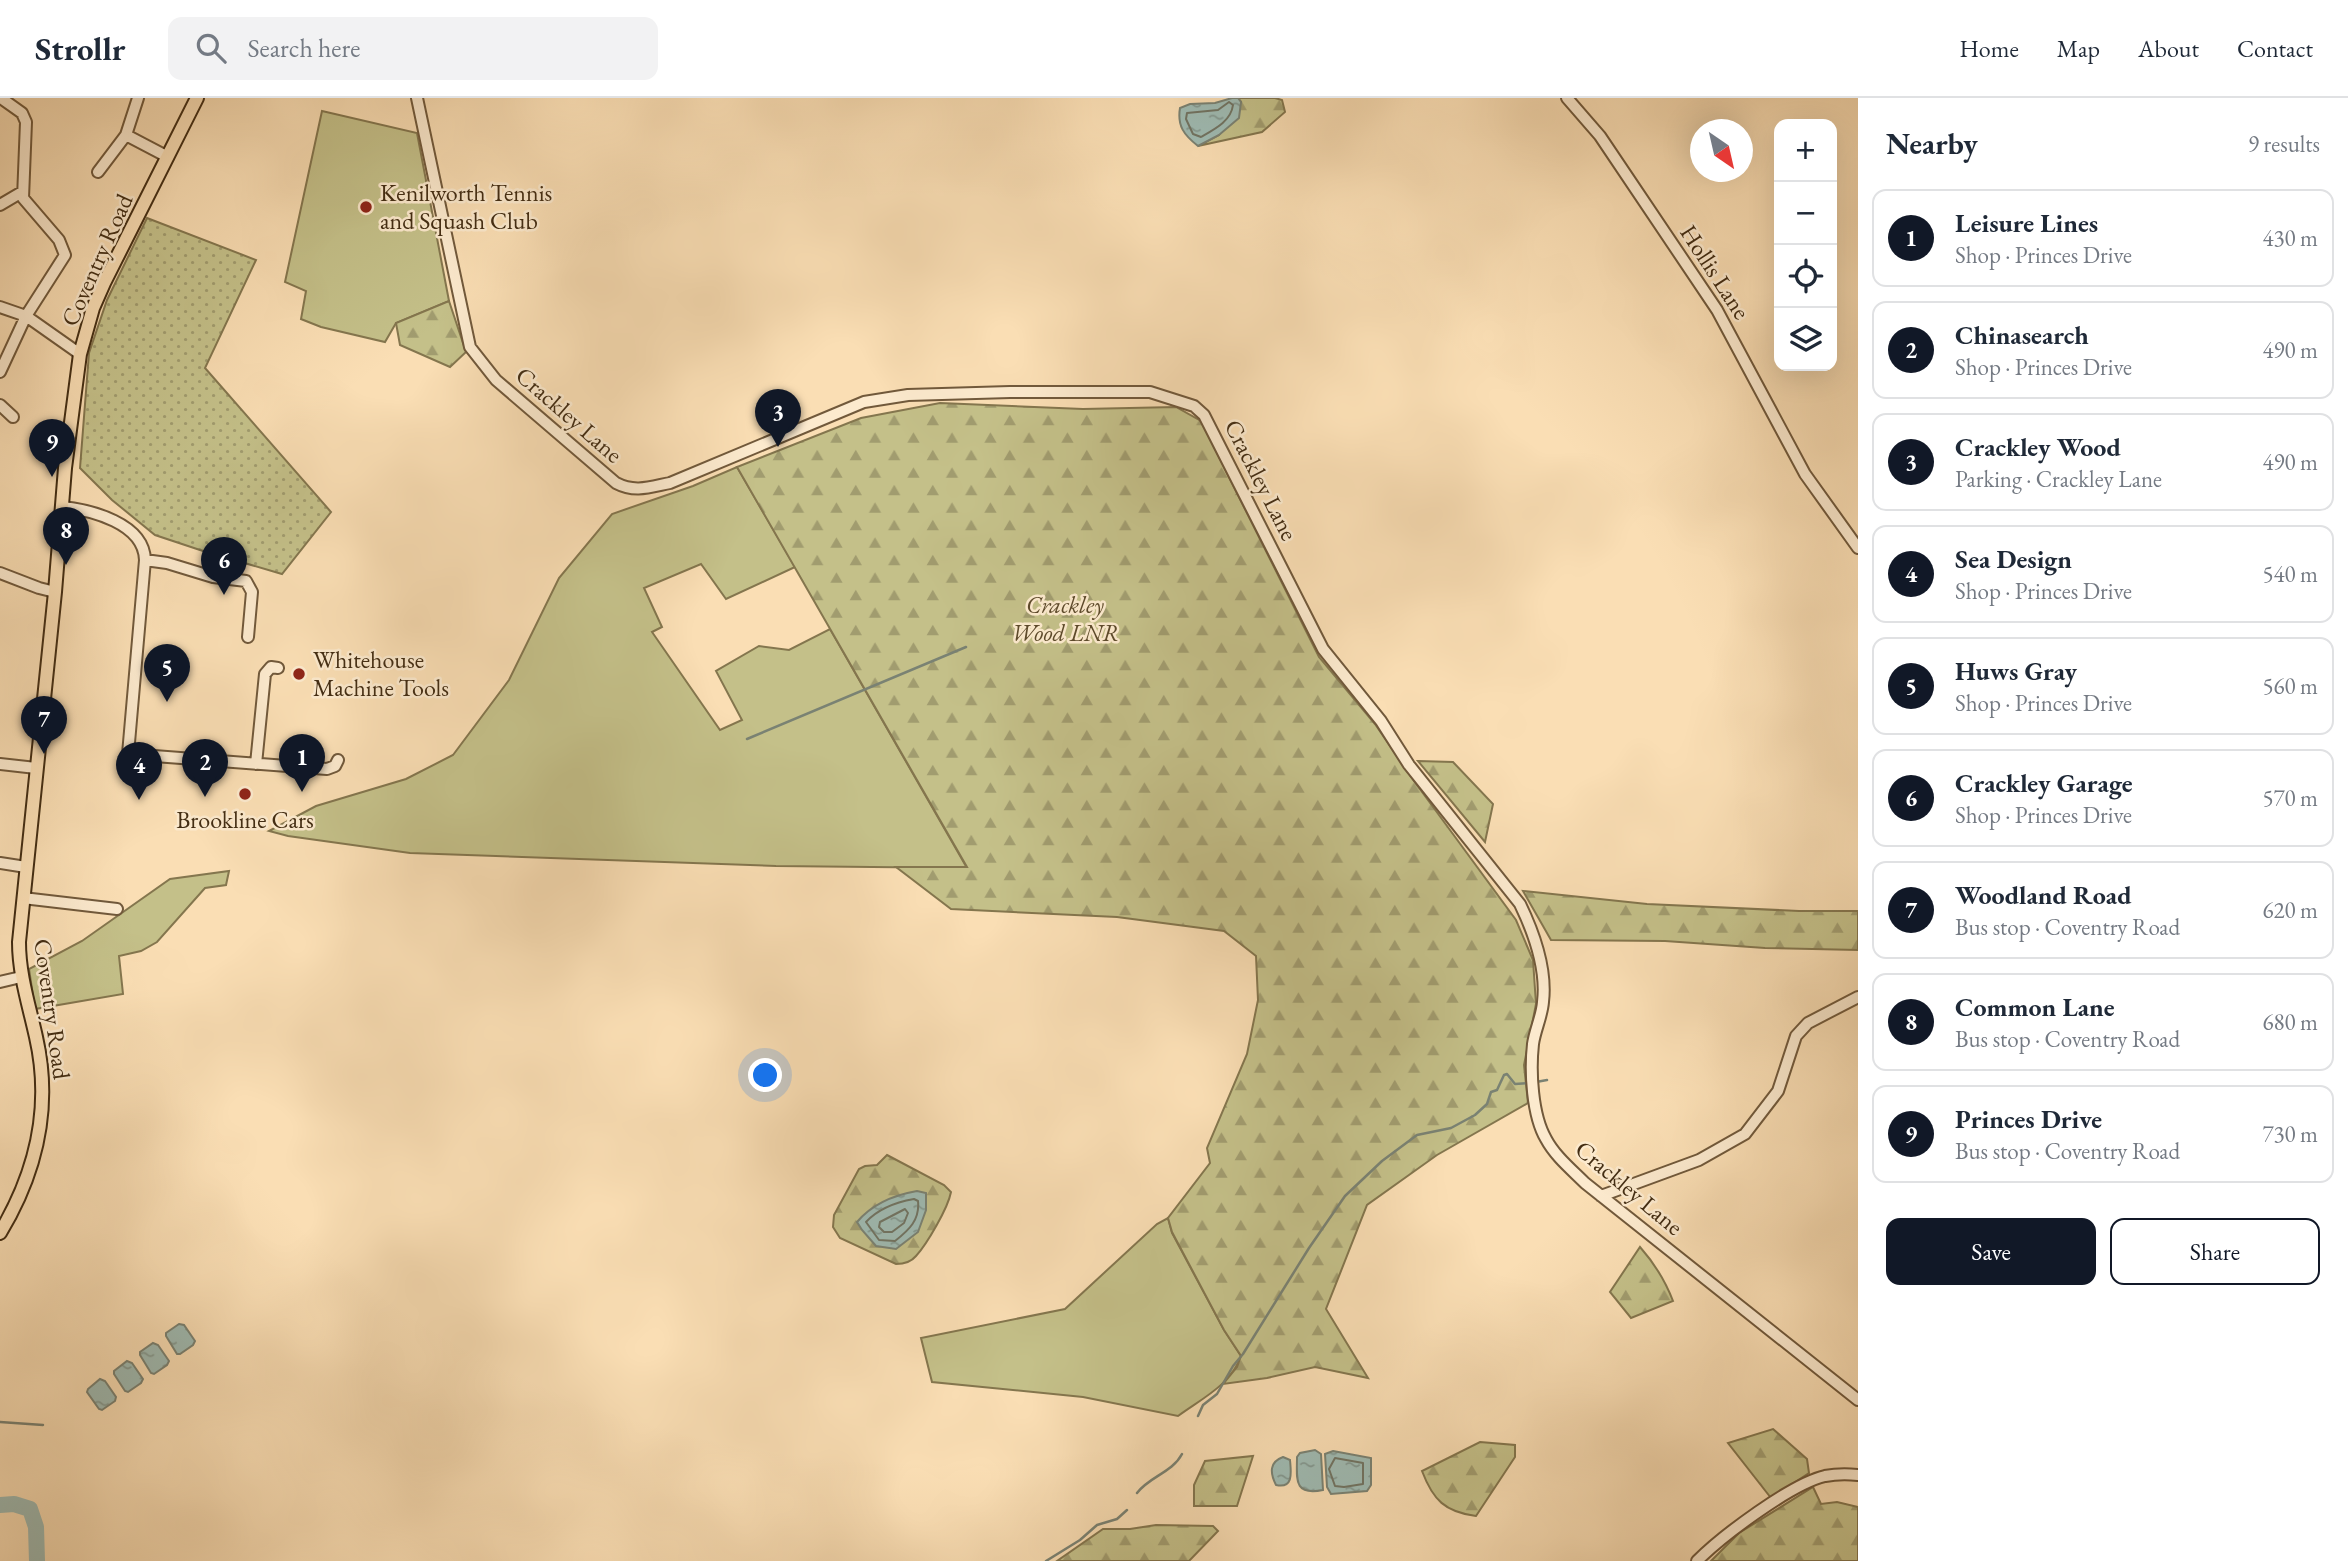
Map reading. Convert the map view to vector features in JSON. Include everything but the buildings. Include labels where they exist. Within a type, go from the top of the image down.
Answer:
[{"type":"main road","name":"Coventry Road","points":[[0,1233],[16,1205],[30,1170],[41,1116],[40,1060],[21,977],[19,942],[74,391],[80,354],[100,291],[197,98]]},
{"type":"street","points":[[0,372],[26,316],[65,255],[59,240],[23,198],[26,122],[22,113],[1,98]]},
{"type":"street","points":[[97,172],[126,135],[138,98]]},
{"type":"street","name":"Crackley Lane","points":[[417,98],[470,347],[496,380],[616,483],[629,490],[670,483],[864,402],[908,395],[1150,392],[1194,406],[1204,415],[1323,649],[1381,721],[1409,765],[1520,904],[1540,956],[1544,1001],[1533,1043],[1532,1085],[1544,1137],[1558,1156],[1601,1196],[1856,1398]]},
{"type":"street","name":"Hollis Lane","points":[[1567,98],[1600,136],[1717,310],[1805,474],[1858,548]]},
{"type":"street","points":[[126,135],[168,157]]},
{"type":"street","points":[[0,205],[22,192]]},
{"type":"street","points":[[0,307],[26,316],[80,354]]},
{"type":"street","points":[[0,405],[13,417]]},
{"type":"street","points":[[62,507],[94,512],[122,526],[142,544],[145,560],[128,754],[327,769],[335,766],[338,760]]},
{"type":"street","points":[[145,560],[167,563],[213,577],[246,581],[252,592],[248,637]]},
{"type":"street","points":[[0,573],[39,589],[55,592]]},
{"type":"street","points":[[256,764],[265,674],[271,667],[278,668]]},
{"type":"street","points":[[0,764],[36,768]]},
{"type":"street","points":[[0,863],[26,867]]},
{"type":"street","points":[[23,898],[117,909]]},
{"type":"street","points":[[0,982],[21,977]]},
{"type":"street","points":[[1601,1196],[1699,1160],[1745,1134],[1778,1091],[1796,1036],[1808,1023],[1858,997]]},
{"type":"street","points":[[1697,1561],[1737,1526],[1811,1480],[1844,1474],[1858,1475]]},
{"type":"green space","points":[[1238,98],[1282,100],[1285,112],[1262,132],[1198,146],[1219,135],[1241,102]]},
{"type":"green space","name":"Kenilworth Tennis and Squash Club","points":[[322,111],[417,133],[449,301],[396,323],[385,342],[321,327],[301,319],[306,291],[285,282]]},
{"type":"green space","points":[[147,218],[256,260],[205,368],[331,512],[282,574],[155,535],[112,500],[80,468],[89,353],[107,300]]},
{"type":"green space","points":[[449,301],[466,352],[450,367],[400,345],[396,323]]},
{"type":"green space","name":"Crackley Wood LNR","points":[[940,403],[1083,409],[1176,407],[1201,421],[1319,657],[1375,724],[1516,920],[1533,960],[1536,1004],[1524,1065],[1528,1103],[1437,1155],[1367,1205],[1326,1309],[1368,1378],[1315,1367],[1223,1384],[1237,1367],[1241,1356],[1224,1330],[1172,1232],[1168,1218],[1210,1163],[1207,1148],[1247,1054],[1258,1000],[1256,956],[1224,931],[1117,917],[951,909],[896,867],[967,867],[737,467],[861,418]]},
{"type":"green space","points":[[737,467],[795,567],[726,599],[701,564],[644,588],[662,627],[652,632],[720,730],[742,720],[716,671],[759,646],[789,650],[830,629],[967,868],[776,866],[410,853],[269,831],[316,806],[406,779],[453,755],[509,680],[559,578],[612,514],[693,486]]},
{"type":"green space","points":[[1418,761],[1453,762],[1493,804],[1485,842]]},
{"type":"green space","points":[[229,871],[226,885],[205,888],[157,942],[141,951],[119,956],[123,994],[35,1009],[29,969],[82,941],[170,879]]},
{"type":"green space","points":[[1523,891],[1647,904],[1858,911],[1858,950],[1765,948],[1665,941],[1551,940]]},
{"type":"green space","points":[[887,1155],[944,1185],[951,1192],[942,1216],[926,1243],[914,1258],[902,1264],[896,1264],[840,1238],[833,1227],[834,1215],[859,1169],[877,1165]]},
{"type":"green space","points":[[1168,1218],[1172,1233],[1224,1330],[1241,1356],[1223,1383],[1178,1416],[1083,1397],[932,1382],[921,1338],[1065,1309],[1157,1224]]},
{"type":"green space","points":[[1640,1247],[1667,1286],[1673,1301],[1631,1318],[1610,1292]]},
{"type":"green space","points":[[1773,1429],[1807,1459],[1809,1473],[1771,1498],[1728,1443]]},
{"type":"green space","points":[[1480,1442],[1515,1445],[1515,1457],[1476,1516],[1448,1508],[1442,1503],[1431,1490],[1422,1471]]},
{"type":"green space","points":[[1253,1456],[1237,1506],[1194,1506],[1194,1485],[1205,1461]]},
{"type":"green space","points":[[1813,1487],[1821,1504],[1837,1502],[1858,1507],[1858,1561],[1711,1561],[1739,1533]]},
{"type":"green space","points":[[1156,1525],[1213,1526],[1218,1531],[1189,1561],[1057,1561],[1103,1529]]},
{"type":"water","points":[[1238,98],[1241,102],[1239,118],[1219,135],[1198,146],[1185,134],[1180,120],[1180,108]]},
{"type":"water","points":[[917,1191],[926,1193],[926,1210],[918,1232],[896,1249],[876,1246],[857,1222],[884,1201]]},
{"type":"water","points":[[179,1324],[184,1325],[195,1341],[177,1354],[166,1333]]},
{"type":"water","points":[[153,1343],[158,1345],[169,1361],[154,1374],[140,1355],[140,1352]]},
{"type":"water","points":[[127,1361],[132,1363],[143,1379],[128,1392],[114,1374],[114,1371]]},
{"type":"water","points":[[100,1379],[105,1381],[116,1397],[115,1401],[102,1410],[87,1392]]},
{"type":"water","points":[[1315,1450],[1321,1454],[1323,1490],[1313,1491],[1302,1488],[1299,1484],[1297,1457],[1300,1453]]},
{"type":"water","points":[[1333,1451],[1371,1458],[1371,1485],[1367,1491],[1331,1494],[1327,1487],[1325,1454]]},
{"type":"water","points":[[1283,1457],[1290,1460],[1291,1470],[1289,1482],[1282,1486],[1276,1485],[1272,1468],[1278,1459]]},
{"type":"waterway","points":[[747,739],[966,647]]},
{"type":"waterway","points":[[1198,1416],[1203,1405],[1217,1394],[1345,1196],[1382,1161],[1417,1135],[1451,1128],[1475,1115],[1487,1104],[1491,1092],[1497,1090],[1504,1075],[1507,1074],[1515,1084],[1530,1083]]},
{"type":"waterway","points":[[1536,1082],[1547,1080]]},
{"type":"waterway","points":[[0,1422],[43,1425]]},
{"type":"waterway","points":[[1137,1493],[1148,1482],[1173,1466],[1182,1454]]},
{"type":"waterway","points":[[0,1505],[14,1504],[30,1509],[36,1527],[37,1561]]},
{"type":"waterway","points":[[1046,1561],[1080,1540],[1097,1525],[1117,1519],[1127,1510]]},
{"type":"place","name":"Kenilworth Tennis and Squash Club","points":[[366,207]]},
{"type":"place","name":"Crackley Wood","points":[[778,447]]},
{"type":"place","name":"Princes Drive","points":[[52,477]]},
{"type":"place","name":"Common Lane","points":[[66,565]]},
{"type":"place","name":"Crackley Garage","points":[[224,595]]},
{"type":"place","name":"Whitehouse Machine Tools","points":[[299,674]]},
{"type":"place","name":"Huws Gray","points":[[167,702]]},
{"type":"place","name":"Woodland Road","points":[[44,754]]},
{"type":"place","name":"Leisure Lines","points":[[302,792]]},
{"type":"place","name":"Brookline Cars","points":[[245,794]]},
{"type":"place","name":"Chinasearch","points":[[205,797]]},
{"type":"place","name":"Sea Design","points":[[139,800]]}]
